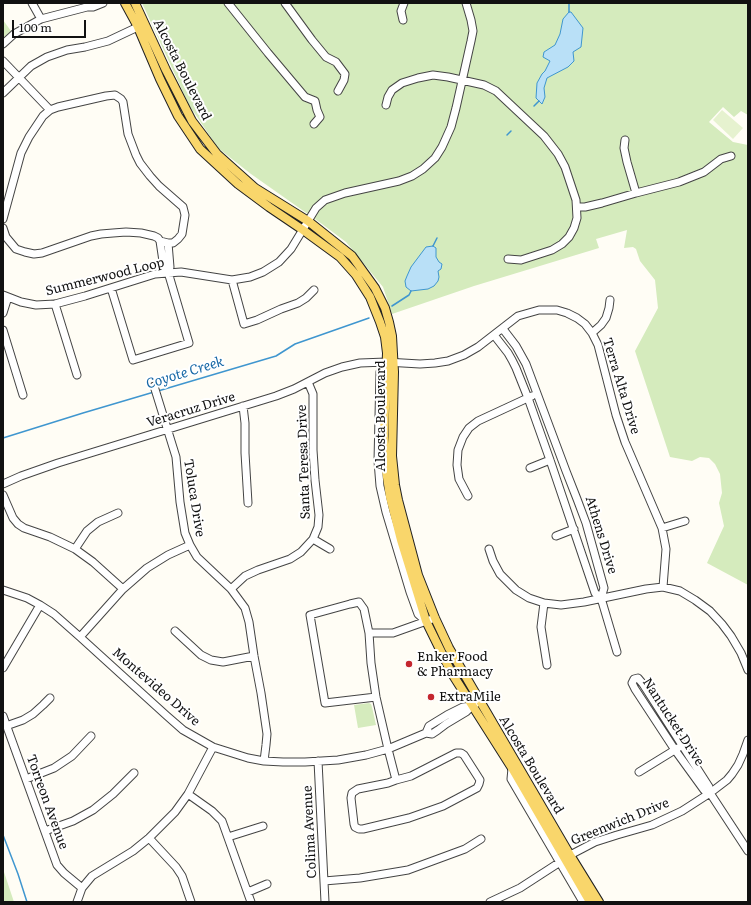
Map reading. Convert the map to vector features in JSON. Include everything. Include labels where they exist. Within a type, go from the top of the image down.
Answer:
[{"type":"main road","name":"Alcosta Boulevard","points":[[125,3],[141,26],[166,70],[192,121],[217,154],[255,188],[308,221],[352,256],[375,288],[385,308],[392,336],[384,436],[385,464],[390,497],[401,540],[426,621],[451,672],[512,768],[590,902]]},
{"type":"main road","name":"Alcosta Boulevard","points":[[135,3],[141,26],[160,79],[178,116],[200,149],[238,184],[340,257],[356,275],[370,297],[385,337],[387,353],[394,372],[392,456],[395,485],[418,575],[434,618],[565,859],[599,902]]},
{"type":"street","points":[[32,3],[41,19]]},
{"type":"street","points":[[3,44],[14,34],[41,19],[87,5],[93,7],[102,3]]},
{"type":"street","points":[[228,3],[305,96],[315,101],[320,117],[314,124]]},
{"type":"street","points":[[285,3],[326,56],[336,62],[345,74],[344,80],[338,91]]},
{"type":"street","points":[[402,20],[401,11],[404,3]]},
{"type":"street","name":"Summerwood Loop","points":[[5,296],[36,305],[55,304],[155,274],[181,272],[232,280],[250,277],[263,272],[279,262],[291,249],[316,208],[325,200],[346,193],[399,181],[424,169],[435,158],[451,127],[473,31],[467,4]]},
{"type":"street","points":[[3,93],[31,66],[47,57],[67,50],[108,41],[141,26]]},
{"type":"street","points":[[3,60],[50,110]]},
{"type":"street","points":[[386,105],[392,90],[402,83],[433,75],[448,77],[484,85],[496,91],[544,136],[558,154],[565,167],[576,200],[577,218],[569,237],[562,244],[552,250],[520,260],[508,259]]},
{"type":"street","points":[[3,219],[21,153],[43,116],[50,110],[58,107],[106,96],[115,96],[121,100],[124,105],[128,134],[136,155],[150,176],[185,211],[183,231],[180,237],[173,243],[164,242],[154,236],[126,232],[101,234],[82,239],[42,254],[34,254],[16,249],[6,238],[3,228]]},
{"type":"street","points":[[624,140],[627,162],[636,193]]},
{"type":"street","points":[[577,207],[585,207],[602,203],[679,182],[704,172],[720,159],[731,156]]},
{"type":"street","points":[[111,288],[133,360],[189,343],[168,272],[164,268],[164,242]]},
{"type":"street","points":[[232,280],[244,324],[298,303],[314,290]]},
{"type":"street","points":[[3,313],[5,296]]},
{"type":"street","points":[[592,333],[602,325],[606,318],[610,300]]},
{"type":"street","points":[[55,304],[77,375]]},
{"type":"street","name":"Terra Alta Drive","points":[[390,362],[420,364],[448,361],[464,355],[478,347],[518,316],[539,310],[556,310],[567,313],[585,324],[592,333],[598,345],[616,415],[625,442],[662,528],[666,549],[663,587]]},
{"type":"street","name":"Athens Drive","points":[[494,335],[512,360],[528,398],[595,593],[601,598],[604,588],[578,499],[526,364],[516,346],[503,329]]},
{"type":"street","points":[[3,330],[23,395]]},
{"type":"street","name":"Veracruz Drive","points":[[3,484],[58,463],[276,396],[325,373],[342,367],[360,363],[390,362]]},
{"type":"street","name":"Santa Teresa Drive","points":[[231,589],[245,576],[290,559],[302,552],[313,539],[318,527],[319,515],[313,450],[313,394],[308,382]]},
{"type":"street","name":"Toluca Drive","points":[[154,386],[176,458],[180,502],[185,534],[197,557],[231,589],[245,608],[249,622],[267,734],[264,761]]},
{"type":"street","points":[[468,496],[459,479],[457,465],[458,450],[463,437],[469,428],[478,421],[538,394]]},
{"type":"street","points":[[243,406],[248,503]]},
{"type":"street","points":[[530,468],[550,460]]},
{"type":"street","points":[[3,495],[13,518],[18,524],[24,528],[50,537],[75,550],[123,588]]},
{"type":"street","points":[[75,550],[87,531],[98,522],[118,513]]},
{"type":"street","points":[[662,528],[685,521]]},
{"type":"street","points":[[556,536],[574,529]]},
{"type":"street","points":[[313,539],[330,549]]},
{"type":"street","points":[[80,637],[123,588],[147,568],[168,555],[190,546]]},
{"type":"street","points":[[490,549],[493,561],[500,574],[516,590],[529,598],[544,603],[561,605],[663,587],[680,591],[710,611],[722,624],[732,636],[748,670]]},
{"type":"street","name":"Montevideo Drive","points":[[3,590],[27,598],[54,614],[183,730],[213,747],[248,758],[283,762],[338,760],[366,755],[388,749],[426,732],[429,726],[447,715],[463,707],[472,706],[480,701]]},
{"type":"street","points":[[601,598],[618,652]]},
{"type":"street","points":[[376,697],[325,703],[310,615],[359,602],[364,609],[369,633],[376,697],[396,780]]},
{"type":"street","points":[[544,603],[541,627],[547,665]]},
{"type":"street","points":[[4,663],[40,605]]},
{"type":"street","points":[[369,633],[394,633],[434,618]]},
{"type":"street","points":[[175,631],[201,655],[211,660],[223,662],[254,656]]},
{"type":"street","name":"Nantucket Drive","points":[[710,792],[704,790],[654,720],[633,685],[632,680],[638,678],[709,787],[710,792],[748,851]]},
{"type":"street","points":[[6,726],[23,720],[33,714],[50,698]]},
{"type":"street","points":[[654,720],[662,715]]},
{"type":"street","name":"Torreon Avenue","points":[[3,716],[57,865],[82,888]]},
{"type":"street","points":[[26,779],[54,768],[72,756],[91,736]]},
{"type":"street","name":"Greenwich Drive","points":[[490,902],[520,888],[595,842],[652,825],[682,811],[721,785],[732,774],[738,765],[748,740]]},
{"type":"street","points":[[639,772],[682,745]]},
{"type":"street","points":[[77,902],[82,888],[92,876],[133,851],[149,838],[175,812],[188,794],[213,747]]},
{"type":"street","points":[[456,753],[464,755],[480,780],[477,788],[443,806],[409,818],[363,829],[355,828],[351,798],[352,793],[358,789],[396,780],[411,776],[456,753]]},
{"type":"street","name":"Colima Avenue","points":[[318,761],[325,902]]},
{"type":"street","points":[[45,831],[73,821],[93,810],[113,794],[134,773]]},
{"type":"street","points":[[188,794],[212,811],[222,821],[251,902]]},
{"type":"street","points":[[228,837],[263,826]]},
{"type":"street","points":[[149,838],[176,867],[182,876],[191,902]]},
{"type":"street","points":[[324,881],[360,878],[408,870],[465,849],[482,839]]},
{"type":"street","name":"Alcosta Boulevard","points":[[565,859],[584,902]]},
{"type":"street","points":[[248,892],[267,884]]},
{"type":"green space","points":[[142,3],[748,3],[748,115],[741,111],[734,117],[723,107],[709,122],[733,142],[748,145],[748,585],[707,563],[724,526],[719,503],[722,493],[720,474],[715,464],[709,458],[700,457],[692,461],[670,457],[635,351],[658,308],[655,280],[640,261],[636,249],[633,247],[624,248],[627,230],[596,239],[599,248],[474,286],[392,314],[383,287],[346,242],[251,174],[218,148],[189,105]]},
{"type":"green space","points":[[3,20],[11,31],[3,38]]},
{"type":"green space","points":[[722,110],[743,128],[733,139],[713,120]]},
{"type":"green space","points":[[369,703],[372,707],[376,725],[358,728],[354,705]]},
{"type":"green space","points":[[3,869],[14,902],[3,902]]},
{"type":"water","points":[[569,12],[571,12],[583,28],[581,47],[573,52],[574,61],[568,67],[547,78],[544,88],[545,97],[542,104],[536,98],[537,83],[550,61],[543,57],[544,52],[555,45],[560,34],[563,19]]},
{"type":"water","points":[[433,246],[436,248],[436,257],[442,264],[441,269],[438,271],[438,281],[434,286],[428,289],[411,291],[406,287],[405,281],[411,267],[426,247]]},
{"type":"waterway","name":"Coyote Creek","points":[[569,3],[569,12]]},
{"type":"waterway","name":"Coyote Creek","points":[[534,106],[539,101]]},
{"type":"waterway","name":"Coyote Creek","points":[[507,135],[511,131]]},
{"type":"waterway","name":"Coyote Creek","points":[[433,246],[437,238]]},
{"type":"waterway","name":"Coyote Creek","points":[[392,306],[409,295],[411,291]]},
{"type":"waterway","name":"Coyote Creek","points":[[158,391],[276,356],[295,344],[369,318]]},
{"type":"waterway","name":"Coyote Creek","points":[[3,438],[154,392]]},
{"type":"waterway","points":[[3,835],[27,902]]},
{"type":"place","name":"Enker Food & Pharmacy","points":[[409,664]]},
{"type":"place","name":"ExtraMile","points":[[431,697]]}]
